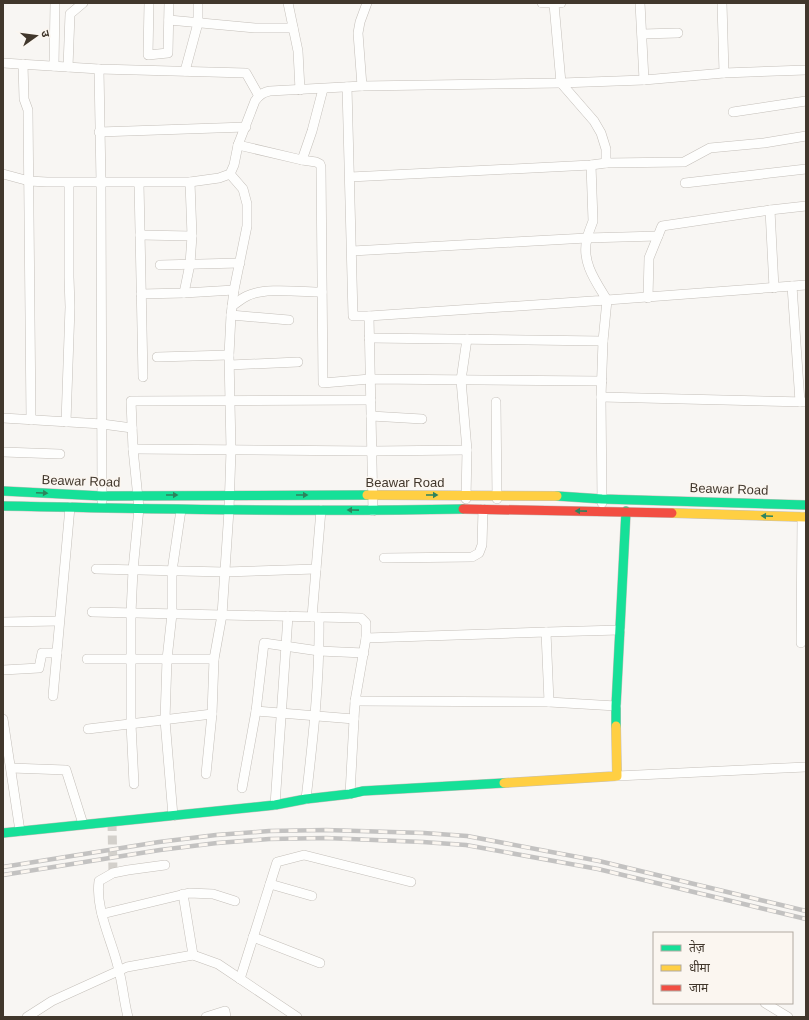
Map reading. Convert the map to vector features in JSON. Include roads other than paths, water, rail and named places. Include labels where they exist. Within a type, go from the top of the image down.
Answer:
[{"type":"main road","name":"Beawar Road","points":[[3,491],[102,496],[550,495],[806,505]]},
{"type":"main road","name":"Beawar Road","points":[[3,506],[181,510],[373,511],[498,509],[626,511],[804,517]]},
{"type":"main road","points":[[3,833],[275,805],[306,799],[366,791],[617,776],[616,706],[626,511]]},
{"type":"street","points":[[54,66],[55,3]]},
{"type":"street","points":[[68,67],[70,14],[83,3]]},
{"type":"street","points":[[149,3],[148,55],[168,53],[169,3]]},
{"type":"street","points":[[185,71],[198,23],[198,3]]},
{"type":"street","points":[[288,3],[298,51],[300,90]]},
{"type":"street","points":[[542,3],[561,3]]},
{"type":"street","points":[[640,3],[644,80]]},
{"type":"street","points":[[722,3],[724,73]]},
{"type":"street","points":[[554,4],[561,83],[594,121],[601,133],[606,149],[606,162]]},
{"type":"street","points":[[362,86],[358,33],[365,6]]},
{"type":"street","points":[[169,20],[255,28],[293,28]]},
{"type":"street","points":[[642,34],[678,33]]},
{"type":"street","points":[[3,63],[99,69],[246,73],[259,96]]},
{"type":"street","points":[[23,64],[24,99],[28,110],[31,420]]},
{"type":"street","points":[[99,69],[101,183],[102,508]]},
{"type":"street","points":[[230,174],[234,165],[238,145],[255,101],[264,92],[362,86],[561,83],[644,80],[724,73],[806,70]]},
{"type":"street","points":[[347,87],[353,316],[648,298],[806,285]]},
{"type":"street","points":[[309,161],[312,132],[323,89]]},
{"type":"street","points":[[733,112],[806,101]]},
{"type":"street","points":[[99,132],[246,127]]},
{"type":"street","points":[[350,177],[591,165],[606,162],[684,162],[710,148],[764,143],[806,136]]},
{"type":"street","points":[[238,145],[320,164],[323,383],[370,379],[602,381]]},
{"type":"street","points":[[591,165],[593,221],[587,238],[587,262],[593,278],[607,300],[603,341],[601,397],[601,511]]},
{"type":"street","points":[[685,183],[806,169]]},
{"type":"street","points":[[3,174],[29,181],[101,183],[190,182],[230,174]]},
{"type":"street","points":[[206,774],[212,714],[214,659],[222,615],[229,510],[231,450],[230,355],[233,301],[247,226],[247,204],[243,189],[230,174]]},
{"type":"street","points":[[66,422],[70,307],[69,182]]},
{"type":"street","points":[[184,293],[190,264],[192,236],[190,182]]},
{"type":"street","points":[[139,183],[143,377]]},
{"type":"street","points":[[648,298],[649,258],[662,226],[806,206]]},
{"type":"street","points":[[770,210],[774,288]]},
{"type":"street","points":[[140,235],[192,236]]},
{"type":"street","points":[[352,251],[587,238],[658,236]]},
{"type":"street","points":[[160,265],[240,263]]},
{"type":"street","points":[[601,397],[803,402],[792,286]]},
{"type":"street","points":[[233,301],[257,292],[322,292]]},
{"type":"street","points":[[141,294],[184,293],[233,301],[289,320]]},
{"type":"street","points":[[369,316],[373,511]]},
{"type":"street","points":[[369,338],[603,341]]},
{"type":"street","points":[[466,509],[467,450],[461,380],[468,340]]},
{"type":"street","points":[[157,357],[230,355]]},
{"type":"street","points":[[230,365],[298,362]]},
{"type":"street","points":[[134,784],[131,724],[131,613],[133,570],[139,508],[133,449],[131,401],[370,400]]},
{"type":"street","points":[[496,402],[498,509]]},
{"type":"street","points":[[371,416],[422,419]]},
{"type":"street","points":[[3,418],[102,424],[132,428]]},
{"type":"street","points":[[133,449],[372,451],[467,450]]},
{"type":"street","points":[[3,452],[60,454]]},
{"type":"street","points":[[53,696],[70,507]]},
{"type":"street","points":[[384,558],[472,557],[479,553],[482,545],[483,509]]},
{"type":"street","points":[[173,816],[165,720],[167,659],[172,614],[172,571],[181,510]]},
{"type":"street","points":[[306,799],[315,716],[319,651],[316,618],[316,569],[321,510]]},
{"type":"street","points":[[801,643],[804,517]]},
{"type":"street","points":[[96,570],[225,572],[316,569]]},
{"type":"street","points":[[92,612],[361,618],[366,623],[366,638],[355,701],[350,794]]},
{"type":"street","points":[[275,805],[288,616]]},
{"type":"street","points":[[3,622],[60,621]]},
{"type":"street","points":[[366,638],[620,630]]},
{"type":"street","points":[[546,632],[549,702]]},
{"type":"street","points":[[242,788],[256,711],[264,643],[319,651],[364,653]]},
{"type":"street","points":[[3,670],[39,668],[42,653],[57,653]]},
{"type":"street","points":[[87,659],[214,659]]},
{"type":"street","points":[[355,701],[549,702],[616,706]]},
{"type":"street","points":[[256,711],[354,719]]},
{"type":"street","points":[[88,729],[212,714]]},
{"type":"street","points":[[3,719],[20,831]]},
{"type":"street","points":[[617,776],[806,767]]},
{"type":"street","points":[[11,768],[66,770],[83,824]]},
{"type":"street","points":[[240,979],[277,862],[304,855],[411,882]]},
{"type":"street","points":[[125,1016],[119,971],[102,914],[98,889],[99,881],[113,873],[165,866]]},
{"type":"street","points":[[270,884],[312,896]]},
{"type":"street","points":[[102,914],[189,893],[212,894],[234,901]]},
{"type":"street","points":[[183,894],[193,955]]},
{"type":"street","points":[[253,938],[320,963]]},
{"type":"street","points":[[27,1017],[52,1001],[127,967],[193,955],[218,964],[297,1017]]},
{"type":"street","points":[[766,1004],[788,1017]]},
{"type":"street","points":[[206,1017],[225,1011],[226,1017]]},
{"type":"tunnel","points":[[112,822],[113,873]]},
{"type":"railway","points":[[3,867],[159,842],[216,835],[269,831],[326,830],[424,833],[467,836],[599,861],[806,911]]},
{"type":"railway","points":[[3,875],[160,850],[217,843],[269,839],[326,838],[423,842],[466,845],[598,869],[806,919]]}]
